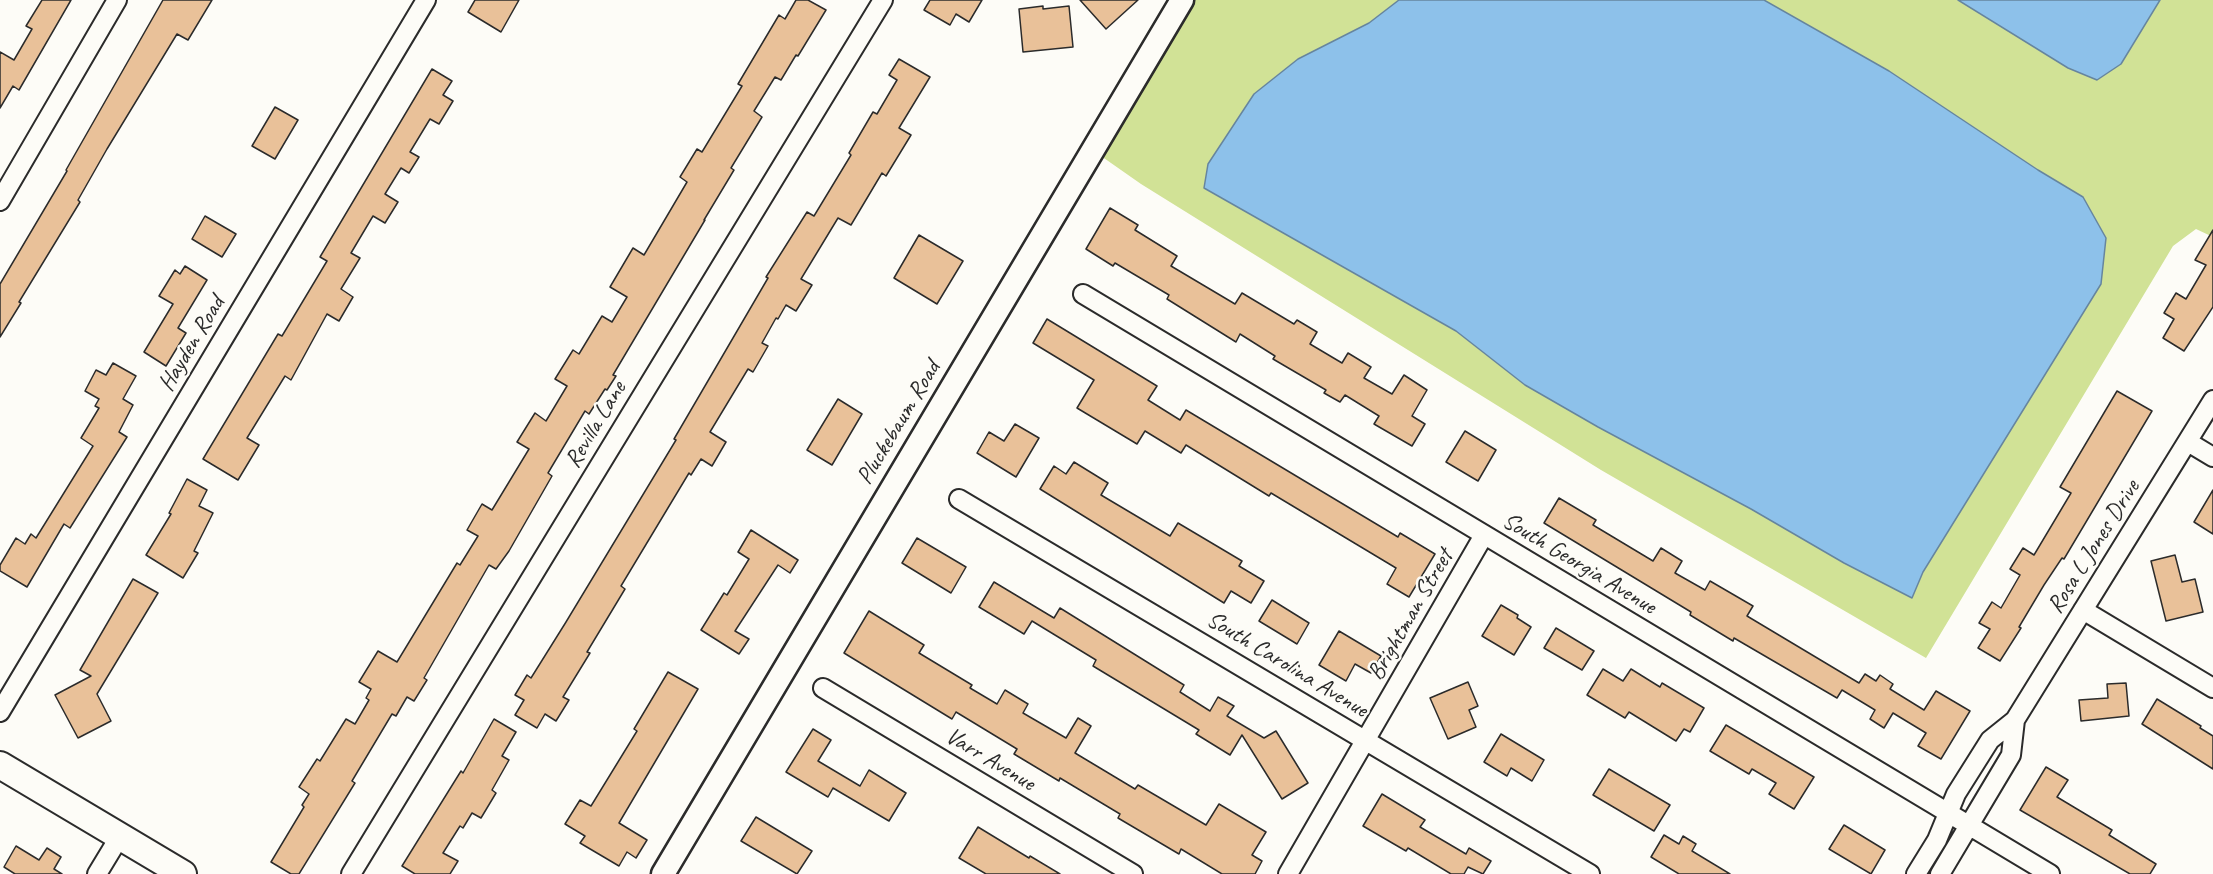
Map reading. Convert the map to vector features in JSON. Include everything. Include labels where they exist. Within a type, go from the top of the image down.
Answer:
[{"type":"main road","points":[[0,765],[183,874]]},
{"type":"street","points":[[2,194],[117,0]]},
{"type":"street","name":"Hayden Road","points":[[0,712],[426,0]]},
{"type":"street","name":"Revilla Lane","points":[[351,874],[883,0]]},
{"type":"street","name":"Pluckebaum Road","points":[[663,874],[1182,0]]},
{"type":"street","name":"South Georgia Avenue","points":[[1083,294],[2050,874]]},
{"type":"street","name":"Rosa L Jones Drive","points":[[1916,874],[1937,840],[1956,794],[1990,740],[2015,720],[2213,400]]},
{"type":"street","points":[[2188,442],[2213,457]]},
{"type":"street","name":"South Carolina Avenue","points":[[959,500],[1590,874]]},
{"type":"street","name":"Brightman Street","points":[[1288,874],[1484,535]]},
{"type":"street","points":[[2083,610],[2213,688]]},
{"type":"street","name":"Varr Avenue","points":[[823,688],[1133,874]]},
{"type":"street","name":"Rosa L Jones Drive","points":[[1940,874],[2011,755],[2015,720]]},
{"type":"street","points":[[97,874],[120,836]]},
{"type":"green space","points":[[1194,0],[1399,0],[1369,23],[1298,59],[1254,94],[1208,164],[1204,188],[1456,331],[1525,385],[1751,509],[1844,563],[1912,598],[1923,572],[2101,284],[2106,238],[2083,197],[2038,170],[1889,71],[1764,0],[1958,0],[2068,68],[2097,80],[2121,64],[2160,0],[2213,0],[2213,237],[2196,229],[2173,246],[1926,658],[1601,470],[1141,184],[1101,156]]},
{"type":"water","points":[[1399,0],[1764,0],[1889,71],[2038,170],[2083,197],[2106,238],[2101,284],[1923,572],[1912,598],[1844,563],[1751,509],[1525,385],[1456,331],[1204,188],[1208,164],[1254,94],[1298,59],[1369,23]]},
{"type":"water","points":[[1958,0],[2160,0],[2121,64],[2097,80],[2068,68]]},
{"type":"building","points":[[42,0],[71,0],[19,90],[13,86],[0,108],[0,52],[14,60],[32,29],[26,26]]},
{"type":"building","points":[[163,0],[212,0],[188,40],[177,34],[107,149],[78,200],[80,202],[0,337],[0,284],[67,171]]},
{"type":"building","points":[[475,0],[519,0],[501,32],[468,12]]},
{"type":"building","points":[[796,0],[808,0],[826,10],[781,80],[775,77],[754,111],[762,117],[731,168],[734,170],[613,375],[616,376],[589,414],[585,411],[548,473],[552,476],[509,551],[496,569],[489,565],[424,678],[427,680],[414,701],[407,697],[396,716],[392,714],[352,781],[355,783],[299,874],[291,874],[271,862],[304,807],[302,805],[309,794],[299,787],[317,759],[320,761],[346,719],[355,724],[369,700],[366,698],[371,689],[359,682],[378,651],[397,662],[457,563],[460,565],[478,536],[467,530],[482,504],[492,510],[529,449],[517,442],[535,413],[546,421],[567,386],[555,379],[573,350],[579,354],[602,316],[612,322],[627,297],[610,287],[633,248],[644,255],[687,182],[680,177],[697,149],[702,152],[742,86],[738,84],[779,15],[785,19]]},
{"type":"building","points":[[930,0],[982,0],[969,22],[956,14],[950,25],[924,10]]},
{"type":"building","points":[[1080,0],[1138,0],[1106,29]]},
{"type":"building","points":[[1043,6],[1043,9],[1069,6],[1073,47],[1023,52],[1019,9]]},
{"type":"building","points":[[899,59],[930,77],[899,128],[911,135],[886,176],[882,173],[851,225],[838,218],[801,279],[812,285],[796,311],[786,305],[778,319],[776,318],[762,343],[768,346],[753,372],[748,369],[710,432],[726,442],[712,466],[701,459],[691,475],[689,473],[621,586],[625,589],[563,697],[569,700],[556,721],[545,714],[537,728],[515,715],[524,700],[515,695],[527,675],[531,678],[676,440],[674,439],[768,278],[766,277],[807,212],[814,216],[851,155],[849,153],[873,112],[877,114],[897,80],[889,75]]},
{"type":"building","points":[[432,69],[452,81],[443,95],[453,101],[439,124],[430,119],[410,152],[419,157],[409,173],[401,168],[385,194],[398,202],[385,223],[373,216],[351,253],[360,258],[341,289],[353,297],[339,321],[327,314],[291,380],[285,376],[247,438],[259,445],[238,480],[203,459],[278,334],[282,336],[327,261],[320,257]]},
{"type":"building","points":[[275,107],[298,120],[275,159],[252,146]]},
{"type":"building","points":[[1110,208],[1138,225],[1135,230],[1177,256],[1171,266],[1235,304],[1242,293],[1294,324],[1297,320],[1317,332],[1310,344],[1342,363],[1348,353],[1371,367],[1364,378],[1392,394],[1404,375],[1427,390],[1412,416],[1425,424],[1412,446],[1374,424],[1379,416],[1345,395],[1340,402],[1324,393],[1326,390],[1273,359],[1275,356],[1240,334],[1236,342],[1167,299],[1169,295],[1115,263],[1113,266],[1086,249]]},
{"type":"building","points":[[205,216],[236,234],[222,257],[192,239]]},
{"type":"building","points":[[2213,230],[2213,307],[2184,351],[2163,338],[2174,319],[2164,313],[2176,293],[2186,299],[2206,265],[2195,260]]},
{"type":"building","points":[[919,235],[963,261],[937,304],[894,278]]},
{"type":"building","points":[[185,266],[207,280],[178,328],[186,333],[166,366],[144,352],[173,304],[159,296],[175,270],[180,274]]},
{"type":"building","points":[[1047,319],[1157,386],[1148,400],[1180,420],[1186,410],[1398,537],[1400,533],[1435,554],[1409,597],[1387,584],[1396,568],[1271,493],[1269,496],[1186,445],[1181,453],[1145,431],[1137,444],[1077,408],[1094,380],[1033,343]]},
{"type":"building","points":[[113,363],[136,376],[123,399],[133,405],[119,432],[127,437],[70,528],[64,524],[27,587],[0,571],[0,565],[16,538],[25,544],[31,534],[36,538],[93,446],[81,438],[99,408],[95,406],[99,399],[85,391],[96,370],[106,375]]},
{"type":"building","points":[[2117,391],[2152,411],[2064,559],[2062,558],[2044,585],[2000,661],[1978,648],[1990,629],[1979,623],[1992,602],[2001,608],[2020,575],[2010,569],[2023,548],[2034,555],[2071,493],[2060,487]]},
{"type":"building","points":[[838,399],[862,414],[832,465],[807,450]]},
{"type":"building","points":[[1015,424],[1039,438],[1016,477],[977,453],[989,432],[1004,441]]},
{"type":"building","points":[[1465,431],[1496,450],[1478,481],[1446,462]]},
{"type":"building","points":[[1074,462],[1108,483],[1101,495],[1170,536],[1178,523],[1242,561],[1239,566],[1264,581],[1251,603],[1231,591],[1224,603],[1040,489],[1054,466],[1066,474]]},
{"type":"building","points":[[187,479],[207,490],[199,506],[213,513],[194,551],[198,553],[183,578],[146,555],[171,514],[169,513]]},
{"type":"building","points":[[2213,490],[2213,534],[2194,522]]},
{"type":"building","points":[[1559,498],[1596,520],[1593,525],[1653,561],[1661,548],[1682,561],[1675,573],[1705,590],[1710,581],[1753,606],[1747,616],[1859,683],[1865,674],[1876,681],[1880,675],[1893,684],[1890,689],[1924,710],[1936,691],[1970,711],[1941,759],[1918,746],[1926,733],[1893,713],[1884,728],[1870,719],[1875,710],[1842,690],[1837,698],[1734,638],[1733,641],[1690,615],[1691,612],[1544,523]]},
{"type":"building","points":[[751,530],[798,560],[790,573],[778,565],[735,631],[749,639],[739,654],[701,630],[724,593],[727,595],[749,559],[738,552]]},
{"type":"building","points":[[917,538],[966,567],[951,593],[902,563]]},
{"type":"building","points":[[2175,555],[2182,582],[2195,579],[2203,612],[2166,621],[2151,561]]},
{"type":"building","points":[[133,579],[158,593],[97,694],[111,721],[78,738],[55,695],[91,676],[80,670]]},
{"type":"building","points":[[994,582],[1054,618],[1060,608],[1184,685],[1180,692],[1210,711],[1218,697],[1234,706],[1227,716],[1264,738],[1276,731],[1308,783],[1282,799],[1242,735],[1230,755],[1196,734],[1199,730],[1093,666],[1096,660],[1032,621],[1024,634],[979,607]]},
{"type":"building","points":[[1272,600],[1309,623],[1297,644],[1259,621]]},
{"type":"building","points":[[1501,605],[1518,615],[1517,618],[1531,627],[1514,655],[1482,636]]},
{"type":"building","points":[[869,611],[924,645],[919,653],[972,685],[970,688],[997,704],[1005,690],[1028,704],[1023,713],[1066,738],[1078,718],[1091,726],[1075,753],[1135,789],[1138,785],[1206,825],[1219,804],[1266,832],[1252,855],[1262,861],[1255,874],[1222,874],[1181,849],[1179,854],[1118,818],[1120,814],[1014,754],[1017,749],[956,712],[952,719],[844,653]]},
{"type":"building","points":[[1556,628],[1594,651],[1582,670],[1544,648]]},
{"type":"building","points":[[1339,631],[1381,656],[1371,673],[1355,664],[1346,681],[1319,665]]},
{"type":"building","points":[[1603,669],[1623,681],[1631,669],[1660,687],[1662,683],[1704,708],[1690,732],[1684,729],[1676,741],[1629,712],[1625,718],[1587,695]]},
{"type":"building","points":[[668,672],[698,689],[619,823],[647,840],[636,858],[627,852],[619,866],[580,843],[585,836],[565,824],[580,800],[591,806],[637,731],[634,729]]},
{"type":"building","points":[[1468,682],[1478,706],[1469,710],[1476,727],[1448,739],[1430,698]]},
{"type":"building","points":[[2126,683],[2129,716],[2081,721],[2079,700],[2108,698],[2107,684]]},
{"type":"building","points":[[2157,699],[2213,736],[2213,769],[2142,724]]},
{"type":"building","points":[[494,719],[516,732],[502,756],[509,760],[492,790],[496,793],[481,818],[472,813],[463,828],[460,826],[443,853],[458,861],[450,874],[415,874],[402,866],[461,771],[463,773]]},
{"type":"building","points":[[1726,725],[1814,777],[1794,809],[1769,794],[1776,783],[1752,769],[1749,774],[1710,751]]},
{"type":"building","points":[[813,729],[831,740],[818,761],[860,786],[869,770],[906,793],[889,821],[833,788],[828,797],[786,772]]},
{"type":"building","points":[[1501,734],[1544,760],[1532,781],[1511,768],[1507,776],[1484,762]]},
{"type":"building","points":[[2046,767],[2068,780],[2057,797],[2112,830],[2109,835],[2156,864],[2150,874],[2130,874],[2020,810]]},
{"type":"building","points":[[1609,769],[1670,805],[1654,831],[1593,795]]},
{"type":"building","points":[[1382,794],[1425,820],[1420,827],[1466,854],[1469,848],[1491,861],[1483,874],[1468,867],[1464,874],[1451,874],[1408,848],[1406,851],[1363,826]]},
{"type":"building","points":[[756,817],[812,851],[797,874],[741,841]]},
{"type":"building","points":[[1844,825],[1885,850],[1871,874],[1829,849]]},
{"type":"building","points":[[978,827],[1060,874],[986,874],[959,858]]},
{"type":"building","points":[[1664,835],[1679,844],[1683,836],[1696,844],[1692,851],[1730,874],[1679,874],[1651,857]]},
{"type":"building","points":[[16,846],[39,860],[47,848],[61,857],[54,869],[62,874],[15,874],[4,867]]}]
